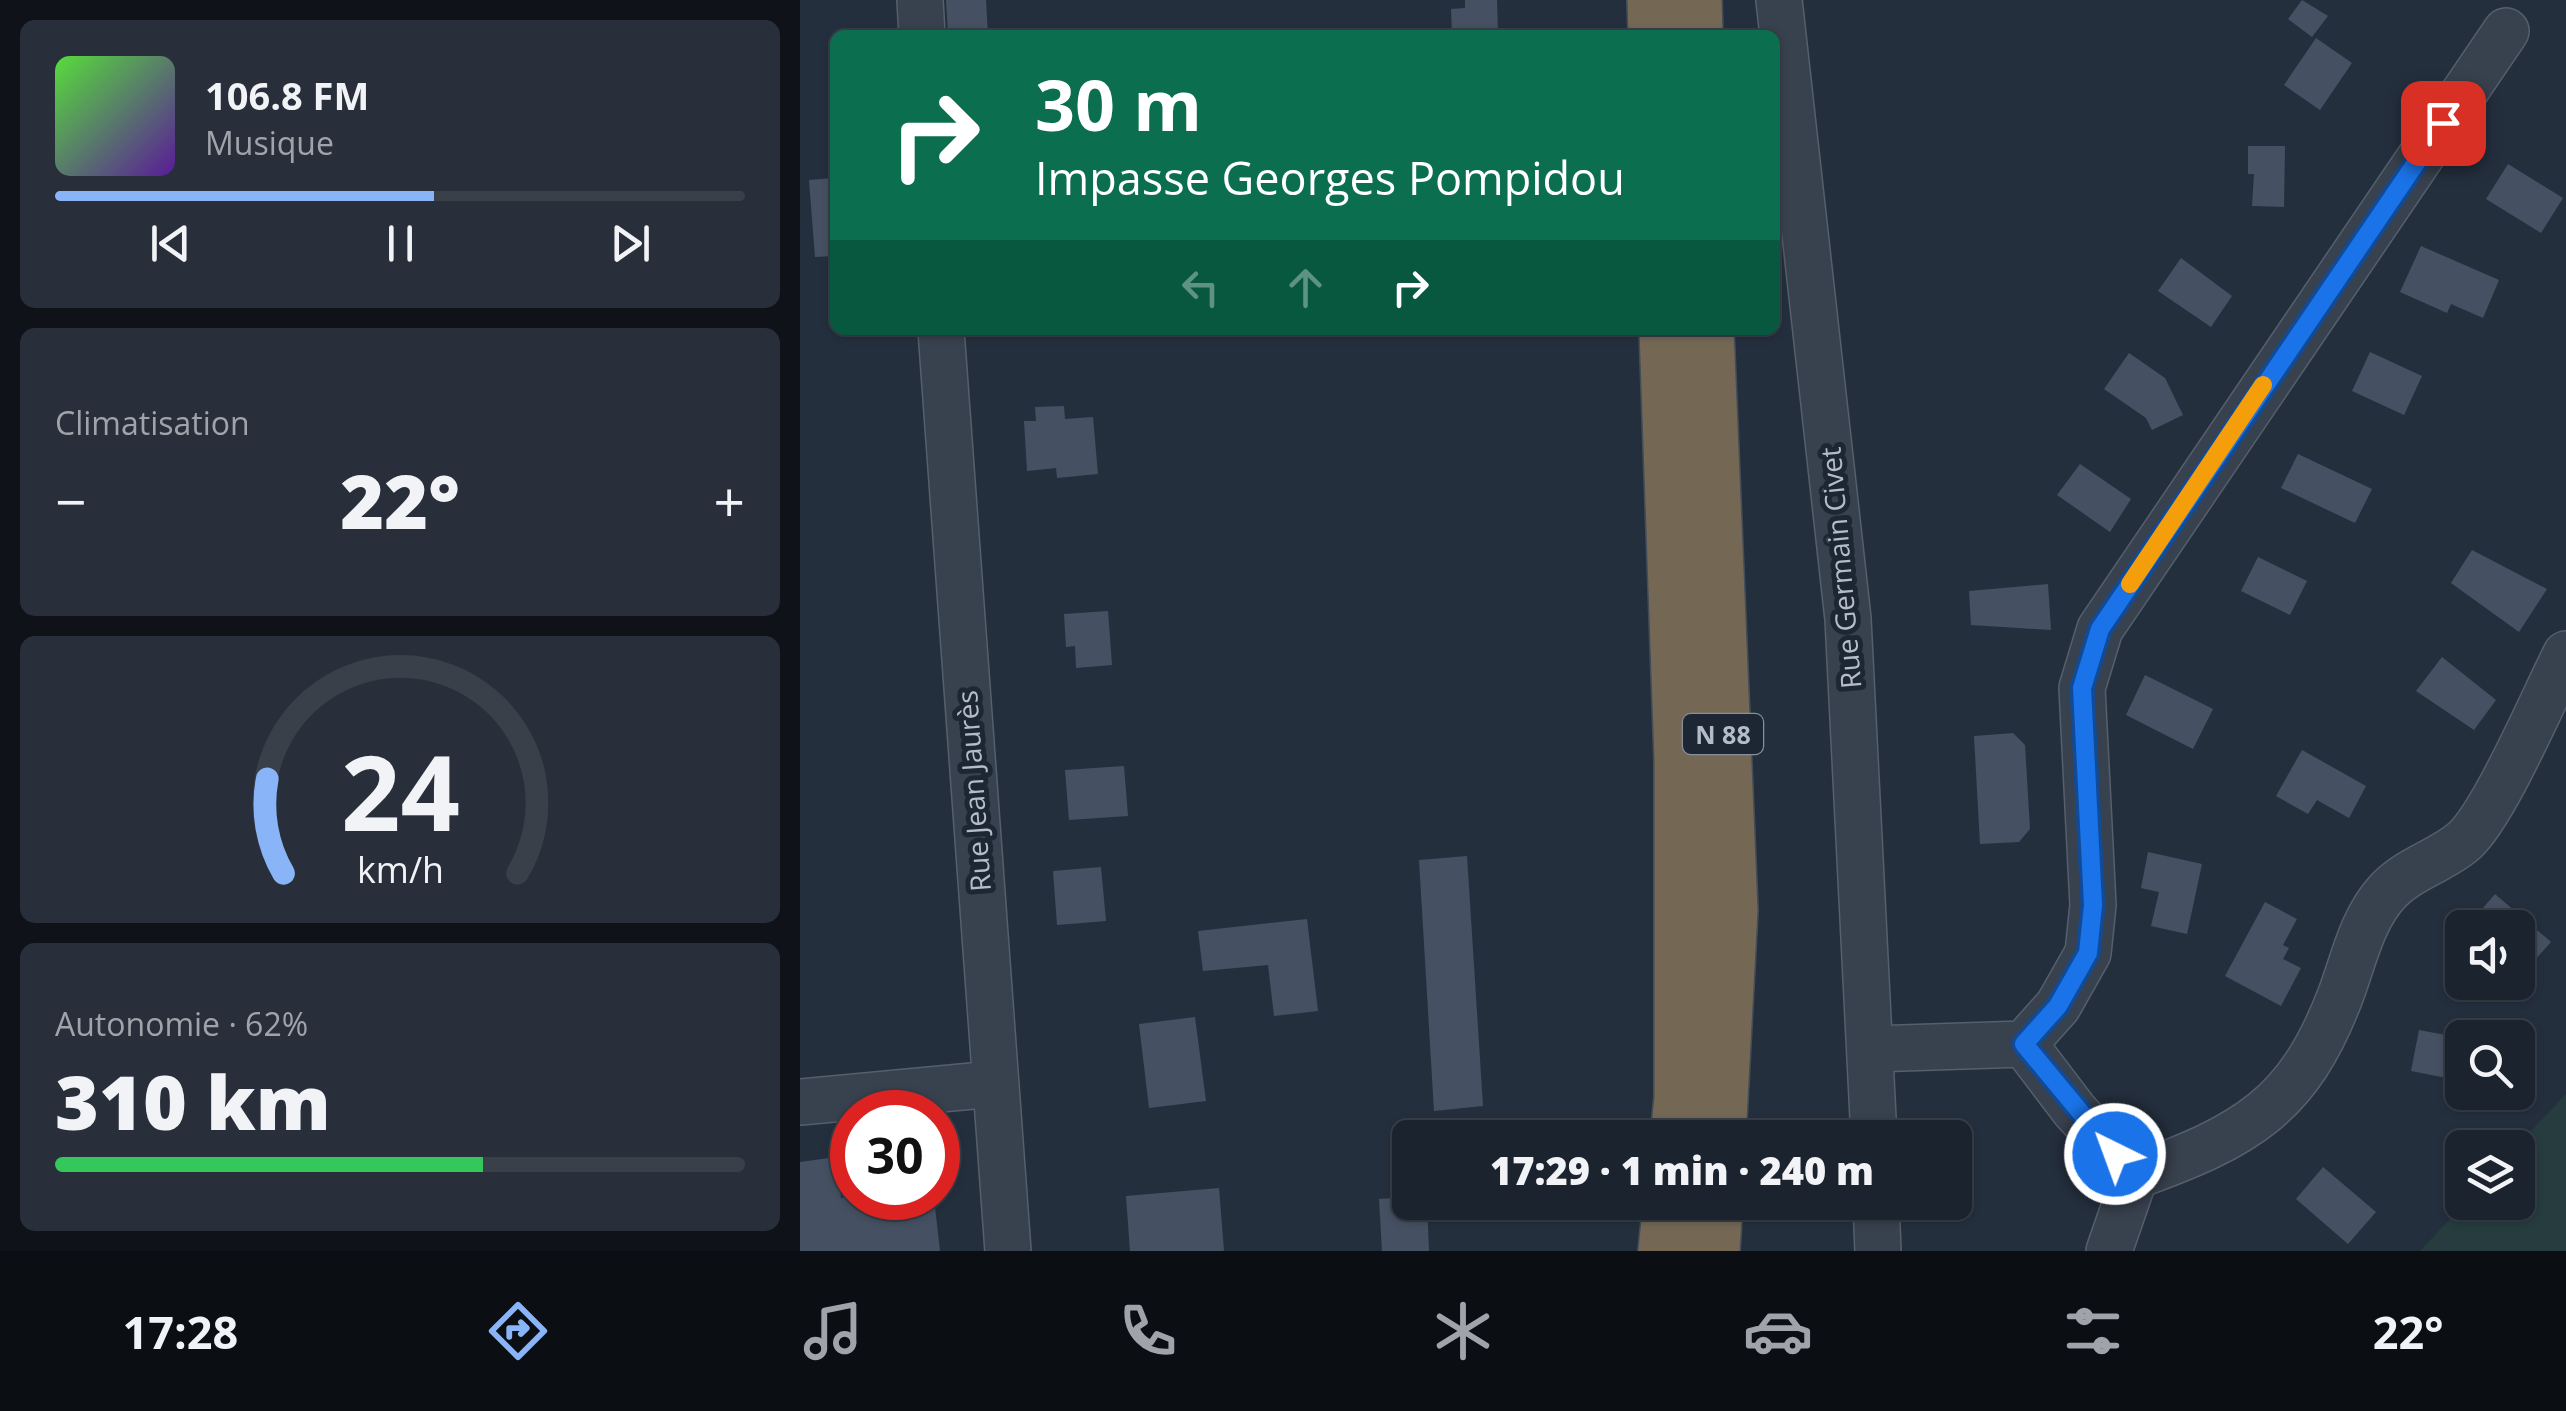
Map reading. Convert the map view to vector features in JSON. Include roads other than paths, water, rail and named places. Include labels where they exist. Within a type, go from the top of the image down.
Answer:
[{"type":"highway","points":[[1655,0],[1656,30]]},
{"type":"highway","points":[[1694,0],[1695,30]]},
{"type":"highway","name":"N 88","points":[[1667,335],[1682,760],[1680,1120]]},
{"type":"highway","name":"N 88","points":[[1706,335],[1730,910],[1719,1120]]},
{"type":"highway","points":[[1666,1251],[1669,1220]]},
{"type":"highway","points":[[1712,1251],[1714,1220]]},
{"type":"street","points":[[920,0],[922,30]]},
{"type":"street","name":"Rue Germain Civet","points":[[1779,0],[1848,619],[1874,1120]]},
{"type":"street","points":[[1872,1048],[2024,1044],[2058,1006],[2088,953],[2093,905],[2082,688],[2100,629],[2506,31]]},
{"type":"street","name":"Rue Jean Jaurès","points":[[942,335],[1008,1251]]},
{"type":"street","points":[[2135,1176],[2201,1152],[2238,1132],[2273,1107],[2302,1074],[2322,1046],[2366,924],[2388,891],[2419,865],[2464,841],[2484,814],[2566,654]]},
{"type":"street","points":[[2024,1044],[2075,1111],[2135,1176]]},
{"type":"street","points":[[800,1102],[994,1084]]},
{"type":"street","points":[[2109,1251],[2135,1176]]},
{"type":"street","points":[[1877,1220],[1878,1251]]}]
